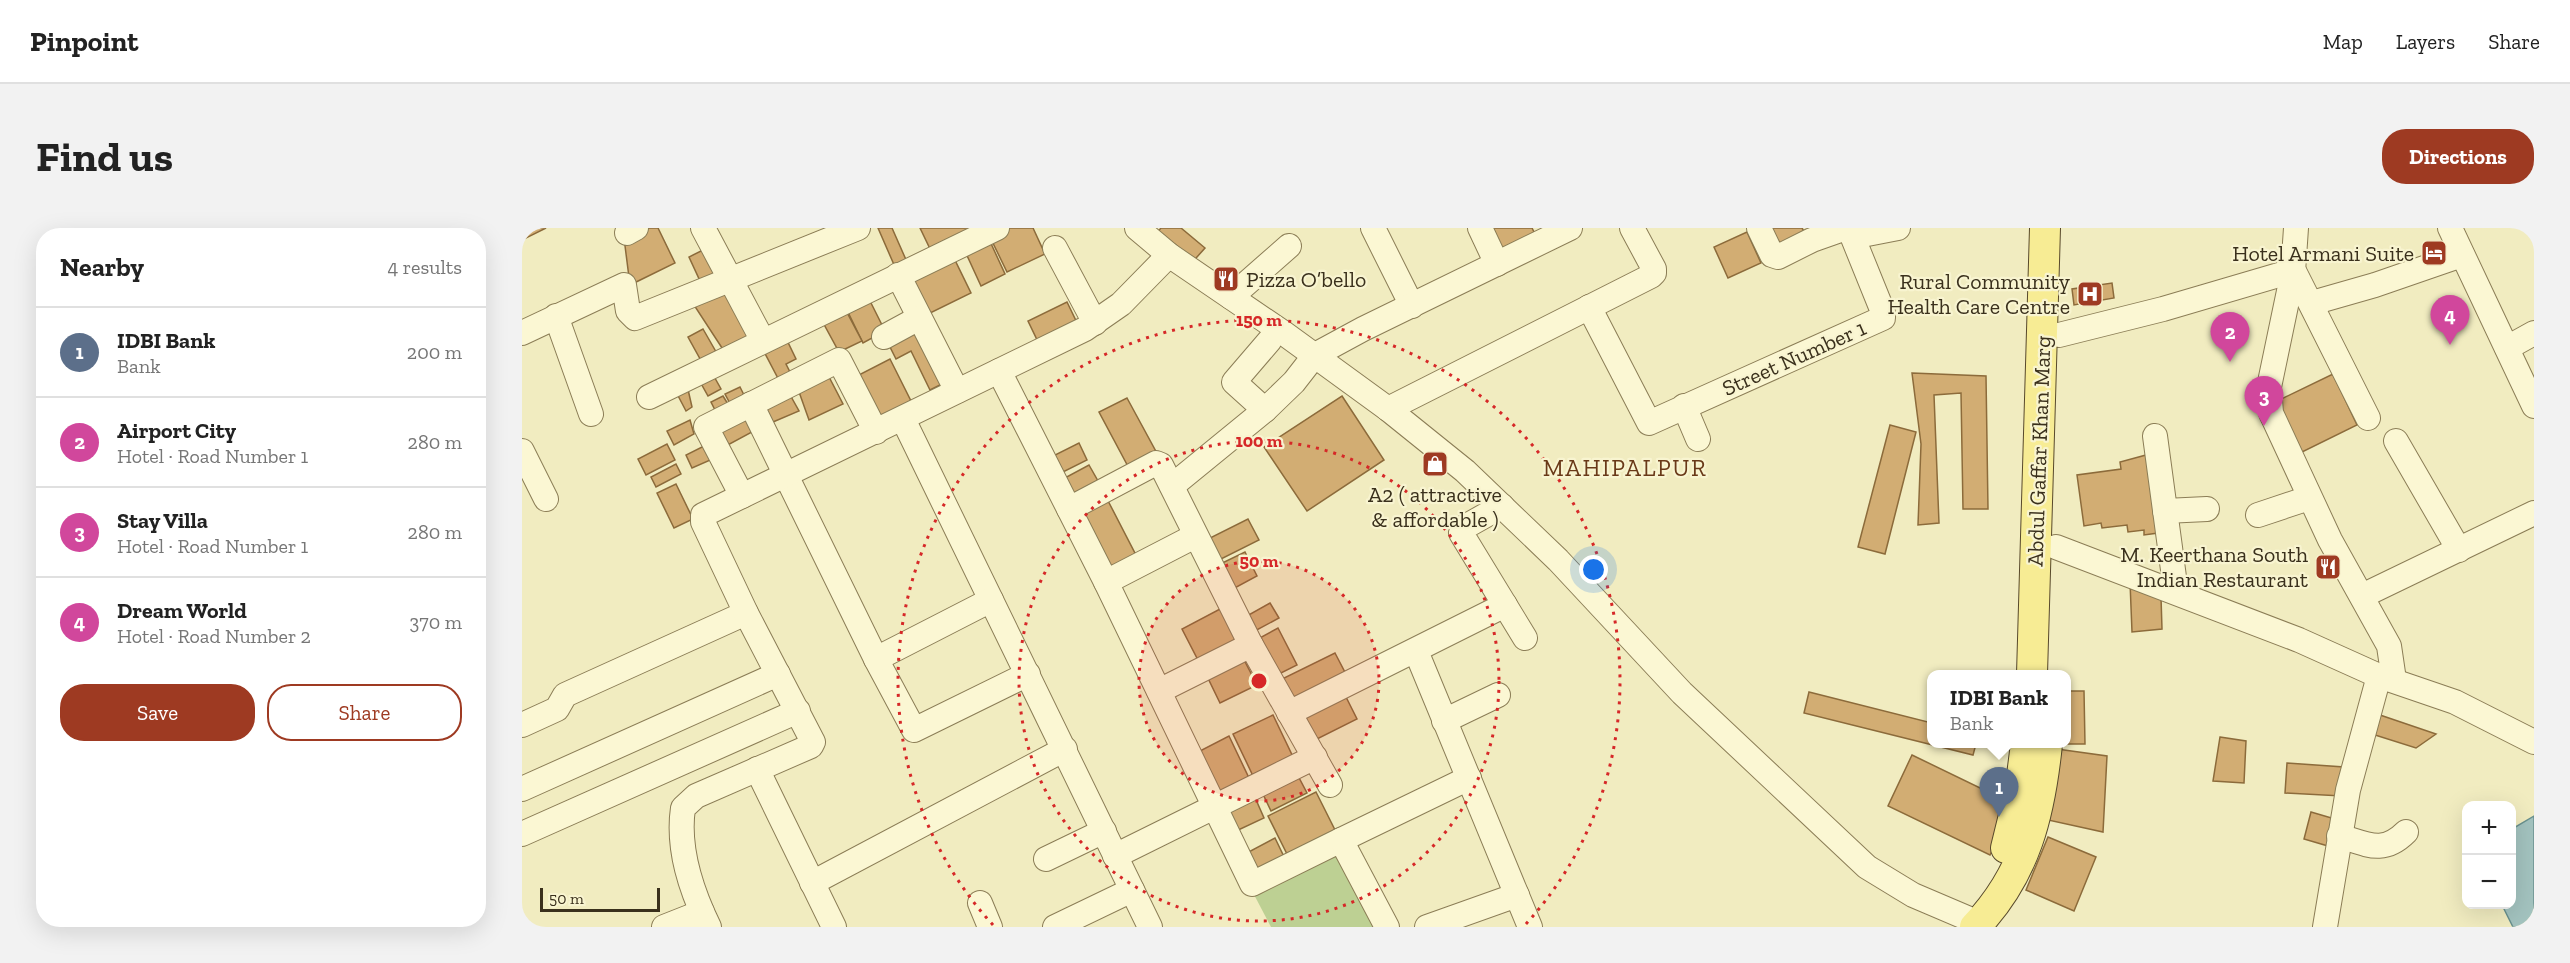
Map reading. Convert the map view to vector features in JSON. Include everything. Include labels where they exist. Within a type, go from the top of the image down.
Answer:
[{"type":"main road","name":"Abdul Gaffar Khan Marg","points":[[2032,670],[2045,228]]},
{"type":"main road","name":"Abdul Gaffar Khan Marg","points":[[2053,670],[2056,547],[2054,472],[2060,228]]},
{"type":"main road","points":[[1973,924],[2005,851],[2020,791],[2025,748]]},
{"type":"main road","points":[[1973,924],[2019,864],[2026,848],[2039,804],[2046,748]]},
{"type":"street","points":[[703,228],[762,340]]},
{"type":"street","points":[[522,333],[624,285],[628,311],[635,318],[858,228]]},
{"type":"street","points":[[649,397],[762,340],[997,228]]},
{"type":"street","points":[[1138,228],[1169,255],[1315,355],[1388,409],[1465,471],[1558,560],[1682,693],[1850,852],[1886,879],[1913,895],[1973,924]]},
{"type":"street","points":[[1372,228],[1412,306]]},
{"type":"street","points":[[1480,228],[1497,264]]},
{"type":"street","points":[[1172,486],[1265,410],[1294,382],[1315,355],[1570,228]]},
{"type":"street","points":[[1388,409],[1654,273],[1632,228]]},
{"type":"street","points":[[1759,228],[1775,257],[1809,234],[1849,228],[1862,235],[1898,228]]},
{"type":"street","name":"Street Number 1","points":[[1589,307],[1649,423],[1883,318],[1883,312],[1849,228]]},
{"type":"street","points":[[2296,228],[2292,276],[2269,387],[2271,413],[2309,498],[2389,646],[2386,678],[2354,763],[2339,836],[2325,927]]},
{"type":"street","points":[[2450,228],[2534,406]]},
{"type":"street","points":[[1231,297],[1289,246]]},
{"type":"street","points":[[1055,248],[1095,323]]},
{"type":"street","points":[[664,927],[705,919],[694,894],[684,856],[683,807],[696,796],[813,744],[746,613],[702,517],[787,473],[903,419],[1095,323],[1121,304],[1169,255]]},
{"type":"street","points":[[2312,303],[2375,285],[2462,255]]},
{"type":"street","points":[[898,275],[957,392]]},
{"type":"street","points":[[2059,334],[2292,276],[2300,277],[2368,418]]},
{"type":"street","points":[[556,316],[591,414]]},
{"type":"street","points":[[884,337],[919,318]]},
{"type":"street","points":[[2507,348],[2534,333]]},
{"type":"street","points":[[1265,410],[1234,382],[1269,340]]},
{"type":"street","points":[[742,496],[706,427],[839,360],[876,432]]},
{"type":"street","points":[[999,371],[1106,582],[1252,884],[1469,778]]},
{"type":"street","points":[[751,404],[787,473],[876,658],[915,730],[1028,674]]},
{"type":"street","points":[[1684,406],[1698,439]]},
{"type":"street","points":[[903,419],[1150,927]]},
{"type":"street","points":[[2155,436],[2176,592]]},
{"type":"street","points":[[2396,441],[2459,550]]},
{"type":"street","points":[[522,453],[546,499]]},
{"type":"street","points":[[1069,509],[1158,463],[1161,465],[1251,645],[1330,785]]},
{"type":"street","points":[[2258,515],[2309,498]]},
{"type":"street","points":[[1502,506],[1460,531],[1525,638]]},
{"type":"street","points":[[2164,511],[2207,509]]},
{"type":"street","points":[[2362,596],[2534,513]]},
{"type":"street","points":[[1106,582],[1195,536]]},
{"type":"street","points":[[2056,547],[2299,640],[2386,678],[2455,702],[2534,742]]},
{"type":"street","points":[[876,658],[991,600]]},
{"type":"street","points":[[1289,713],[1505,605]]},
{"type":"street","points":[[522,725],[557,709],[565,695],[746,613]]},
{"type":"street","points":[[1159,691],[1251,645]]},
{"type":"street","points":[[1416,651],[1530,927]]},
{"type":"street","points":[[522,789],[778,674]]},
{"type":"street","points":[[1444,721],[1498,695]]},
{"type":"street","points":[[522,834],[798,711]]},
{"type":"street","points":[[812,883],[1065,749]]},
{"type":"street","points":[[1115,856],[1315,757]]},
{"type":"street","points":[[757,769],[834,927]]},
{"type":"street","points":[[1046,859],[1104,831]]},
{"type":"street","points":[[2339,836],[2378,847],[2394,844],[2406,832]]},
{"type":"street","points":[[1341,840],[1387,927]]},
{"type":"street","points":[[1055,927],[1132,890]]},
{"type":"street","points":[[1426,927],[1517,895]]},
{"type":"street","points":[[980,903],[990,927]]},
{"type":"green space","points":[[1341,841],[1384,927],[1271,927],[1250,887]]},
{"type":"water","points":[[2534,816],[2534,927],[2513,927],[2504,909],[2516,909],[2516,827]]},
{"type":"building","points":[[522,228],[546,228],[522,240]]},
{"type":"building","points":[[644,228],[658,228],[675,263],[630,285],[624,238]]},
{"type":"building","points":[[878,228],[892,228],[907,262],[895,267]]},
{"type":"building","points":[[920,228],[990,228],[933,255]]},
{"type":"building","points":[[1008,228],[1033,228],[1045,254],[1007,272],[990,237]]},
{"type":"building","points":[[1161,228],[1181,228],[1205,248],[1189,266],[1154,236]]},
{"type":"building","points":[[1485,228],[1532,228],[1535,234],[1498,253]]},
{"type":"building","points":[[1762,228],[1802,228],[1805,233],[1772,248]]},
{"type":"building","points":[[1747,232],[1761,263],[1728,278],[1714,247]]},
{"type":"building","points":[[988,237],[1005,274],[981,286],[964,249]]},
{"type":"building","points":[[705,249],[721,276],[701,283],[689,257]]},
{"type":"building","points":[[951,252],[971,293],[920,318],[900,277]]},
{"type":"building","points":[[2112,283],[2114,298],[2074,305],[2072,289]]},
{"type":"building","points":[[726,292],[751,338],[724,351],[692,302]]},
{"type":"building","points":[[867,295],[885,331],[863,343],[845,306]]},
{"type":"building","points":[[1067,302],[1080,329],[1041,348],[1028,321]]},
{"type":"building","points":[[843,305],[862,341],[839,352],[820,317]]},
{"type":"building","points":[[917,328],[946,382],[930,390],[911,351],[896,359],[887,341]]},
{"type":"building","points":[[703,329],[719,357],[704,366],[688,337]]},
{"type":"building","points":[[783,332],[796,359],[786,364],[793,378],[781,384],[760,344]]},
{"type":"building","points":[[890,359],[913,405],[874,424],[851,379]]},
{"type":"building","points":[[711,371],[721,389],[708,396],[698,378]]},
{"type":"building","points":[[827,373],[843,404],[809,420],[798,389]]},
{"type":"building","points":[[1912,373],[1986,376],[1988,509],[1963,509],[1961,393],[1934,395],[1939,523],[1918,525],[1921,444]]},
{"type":"building","points":[[2333,374],[2357,425],[2298,454],[2273,403]]},
{"type":"building","points":[[687,385],[692,407],[686,411],[675,390]]},
{"type":"building","points":[[740,387],[747,401],[733,409],[725,394]]},
{"type":"building","points":[[789,393],[799,411],[773,422],[764,406]]},
{"type":"building","points":[[723,396],[731,409],[718,416],[711,402]]},
{"type":"building","points":[[1342,396],[1384,460],[1307,511],[1264,447]]},
{"type":"building","points":[[1127,398],[1159,457],[1131,472],[1099,412]]},
{"type":"building","points":[[746,419],[752,432],[726,446],[720,431]]},
{"type":"building","points":[[690,420],[694,434],[674,445],[667,431]]},
{"type":"building","points":[[1890,425],[1916,432],[1885,554],[1858,547]]},
{"type":"building","points":[[1079,443],[1087,460],[1059,474],[1051,457]]},
{"type":"building","points":[[667,444],[675,460],[646,475],[638,459]]},
{"type":"building","points":[[708,444],[715,458],[692,468],[686,455]]},
{"type":"building","points":[[2146,455],[2158,533],[2144,535],[2144,530],[2128,532],[2127,525],[2102,528],[2101,523],[2084,526],[2077,475],[2121,469],[2120,462]]},
{"type":"building","points":[[676,464],[681,474],[656,487],[651,477]]},
{"type":"building","points":[[1089,465],[1098,481],[1070,496],[1061,480]]},
{"type":"building","points":[[676,484],[693,519],[674,528],[657,493]]},
{"type":"building","points":[[1104,493],[1138,559],[1109,574],[1075,509]]},
{"type":"building","points":[[1248,519],[1259,540],[1215,562],[1204,541]]},
{"type":"building","points":[[1245,552],[1257,576],[1231,590],[1218,565]]},
{"type":"building","points":[[2130,582],[2161,597],[2162,629],[2132,632]]},
{"type":"building","points":[[1270,603],[1279,618],[1253,632],[1245,617]]},
{"type":"building","points":[[1220,609],[1239,644],[1200,664],[1182,629]]},
{"type":"building","points":[[1278,628],[1297,665],[1275,676],[1256,640]]},
{"type":"building","points":[[1335,653],[1349,680],[1296,706],[1282,679]]},
{"type":"building","points":[[1241,654],[1257,685],[1220,703],[1205,672]]},
{"type":"building","points":[[1342,689],[1357,719],[1315,740],[1300,710]]},
{"type":"building","points":[[2071,691],[2084,691],[2085,744],[2071,744]]},
{"type":"building","points":[[1809,692],[1927,722],[1927,744],[1804,713]]},
{"type":"building","points":[[1273,715],[1294,759],[1254,778],[1233,734]]},
{"type":"building","points":[[2380,715],[2436,734],[2416,748],[2375,735]]},
{"type":"building","points":[[1229,736],[1249,778],[1219,792],[1196,753]]},
{"type":"building","points":[[2220,737],[2246,741],[2244,783],[2213,781]]},
{"type":"building","points":[[1945,748],[1975,748],[1973,755]]},
{"type":"building","points":[[2057,749],[2107,756],[2103,832],[2048,820]]},
{"type":"building","points":[[1912,755],[2009,802],[2005,823],[1990,855],[1888,806]]},
{"type":"building","points":[[2287,763],[2344,767],[2342,796],[2285,793]]},
{"type":"building","points":[[1296,772],[1307,793],[1271,811],[1262,792]]},
{"type":"building","points":[[1316,792],[1339,838],[1291,862],[1268,816]]},
{"type":"building","points":[[1253,793],[1264,818],[1234,832],[1222,809]]},
{"type":"building","points":[[2311,812],[2335,819],[2328,846],[2304,839]]},
{"type":"building","points":[[2048,837],[2096,857],[2074,911],[2026,890]]},
{"type":"building","points":[[1275,838],[1287,863],[1252,880],[1241,856]]},
{"type":"place","name":"Hotel Armani Suite","points":[[2434,253]]},
{"type":"place","name":"Pizza O’bello","points":[[1226,279]]},
{"type":"place","name":"Rural Community Health Care Centre","points":[[2090,294]]},
{"type":"place","name":"Dream World","points":[[2450,345]]},
{"type":"place","name":"Airport City","points":[[2230,362]]},
{"type":"place","name":"Stay Villa","points":[[2264,426]]},
{"type":"place","name":"A2 ( attractive & affordable )","points":[[1435,464]]},
{"type":"place","name":"M. Keerthana South Indian Restaurant","points":[[2328,567]]},
{"type":"place","name":"IDBI Bank","points":[[1999,817]]},
{"type":"district","name":"MAHIPALPUR","points":[[1625,467]]}]
